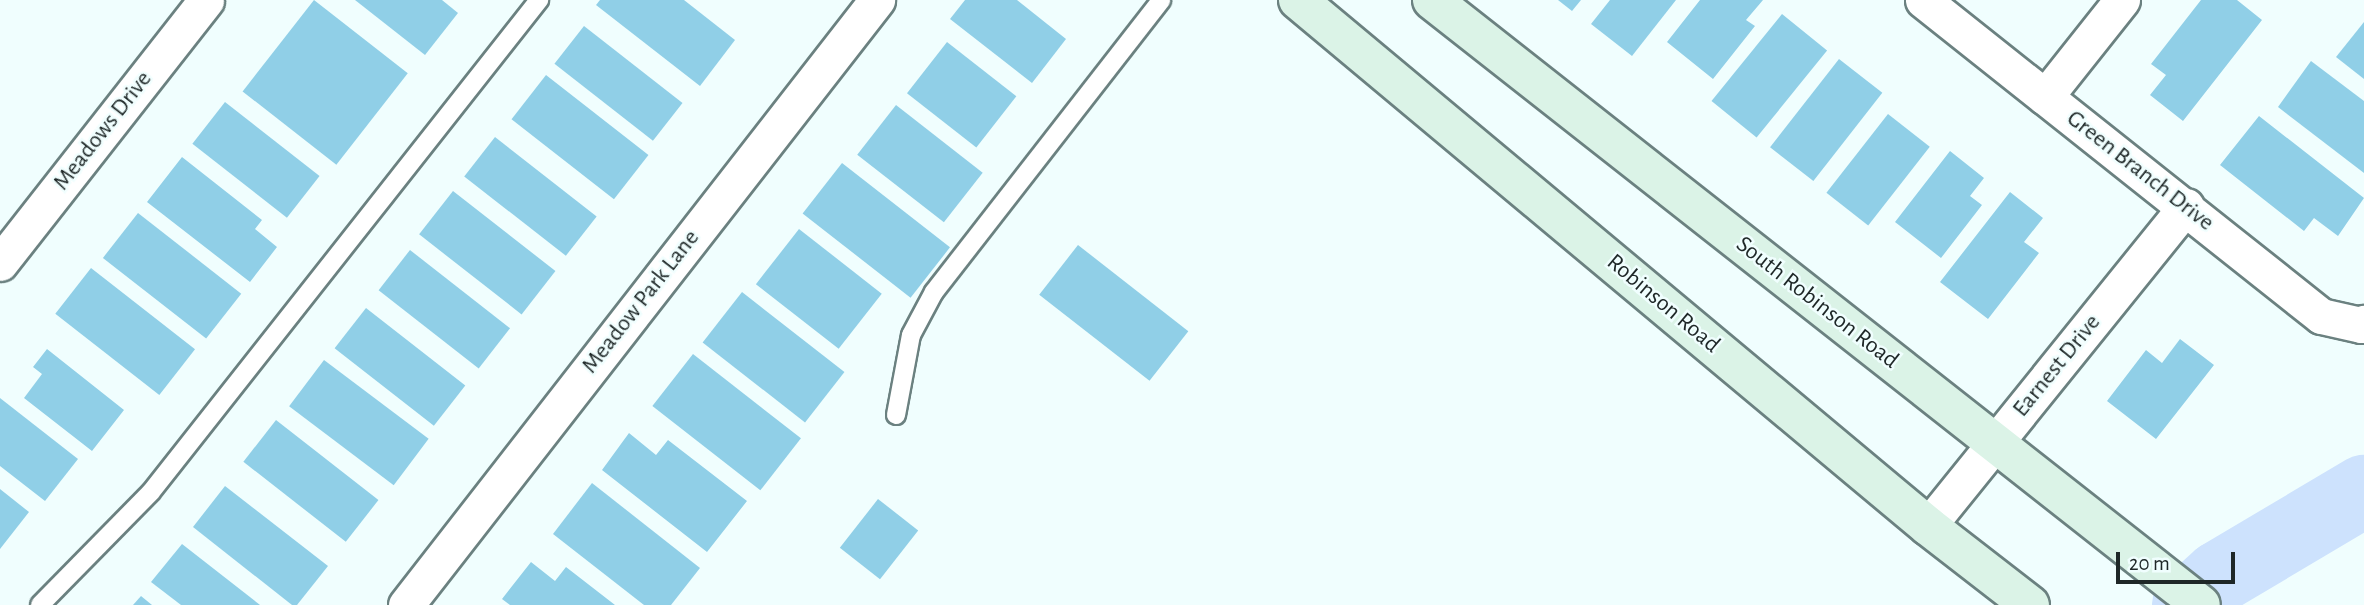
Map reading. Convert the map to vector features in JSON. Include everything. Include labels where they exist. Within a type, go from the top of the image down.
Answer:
[{"type":"street","name":"Meadows Drive","points":[[0,263],[206,0]]},
{"type":"street","name":"Robinson Road","points":[[1298,0],[1928,526],[2030,605]]},
{"type":"street","name":"South Robinson Road","points":[[1432,0],[2201,605]]},
{"type":"street","name":"Green Branch Drive","points":[[1923,0],[2186,206],[2321,316],[2361,325],[2364,323]]},
{"type":"street","points":[[2045,97],[2122,0]]},
{"type":"street","name":"Meadow Park Lane","points":[[406,605],[864,5]]},
{"type":"street","name":"Earnest Drive","points":[[1928,526],[2186,206]]},
{"type":"lane","points":[[40,605],[150,492],[539,0]]},
{"type":"lane","points":[[897,415],[911,335],[934,292],[1161,0]]},
{"type":"building","points":[[314,0],[408,73],[336,165],[243,91]]},
{"type":"building","points":[[355,0],[442,0],[458,13],[425,55]]},
{"type":"building","points":[[600,0],[684,0],[735,40],[700,86],[596,5]]},
{"type":"building","points":[[965,0],[1017,0],[1066,39],[1032,83],[950,19]]},
{"type":"building","points":[[1558,0],[1581,0],[1572,11]]},
{"type":"building","points":[[1610,0],[1676,0],[1632,56],[1591,24]]},
{"type":"building","points":[[1700,0],[1763,0],[1746,20],[1755,26],[1713,79],[1667,42]]},
{"type":"building","points":[[2201,0],[2237,0],[2262,20],[2183,121],[2150,95],[2166,75],[2151,64]]},
{"type":"building","points":[[1782,14],[1827,51],[1757,138],[1712,101]]},
{"type":"building","points":[[2364,22],[2364,79],[2336,57]]},
{"type":"building","points":[[584,26],[683,103],[653,141],[554,64]]},
{"type":"building","points":[[947,42],[1016,96],[976,147],[907,93]]},
{"type":"building","points":[[1839,59],[1882,93],[1813,181],[1770,147]]},
{"type":"building","points":[[2311,61],[2364,101],[2364,173],[2278,107]]},
{"type":"building","points":[[546,75],[648,155],[614,199],[512,119]]},
{"type":"building","points":[[225,102],[320,176],[287,218],[192,144]]},
{"type":"building","points":[[896,105],[983,173],[944,222],[857,155]]},
{"type":"building","points":[[1888,114],[1930,147],[1868,225],[1826,193]]},
{"type":"building","points":[[2259,116],[2364,198],[2338,236],[2314,218],[2304,231],[2220,165]]},
{"type":"building","points":[[495,137],[597,216],[566,256],[464,176]]},
{"type":"building","points":[[1950,151],[1984,178],[1970,196],[1982,205],[1941,258],[1895,222]]},
{"type":"building","points":[[182,157],[262,220],[255,229],[277,247],[250,282],[147,202]]},
{"type":"building","points":[[842,163],[950,247],[911,298],[803,213]]},
{"type":"building","points":[[453,191],[555,271],[522,314],[419,234]]},
{"type":"building","points":[[2010,192],[2043,218],[2024,242],[2039,253],[1988,319],[1940,282]]},
{"type":"building","points":[[138,213],[241,294],[206,339],[103,258]]},
{"type":"building","points":[[799,229],[882,294],[839,349],[756,284]]},
{"type":"building","points":[[1078,245],[1188,331],[1150,381],[1039,295]]},
{"type":"building","points":[[410,250],[510,328],[479,368],[379,290]]},
{"type":"building","points":[[91,268],[195,349],[159,395],[55,314]]},
{"type":"building","points":[[742,292],[844,372],[805,422],[703,342]]},
{"type":"building","points":[[366,308],[465,386],[434,426],[335,348]]},
{"type":"building","points":[[2180,339],[2214,365],[2156,439],[2107,401],[2146,350],[2162,363]]},
{"type":"building","points":[[47,349],[124,410],[92,451],[24,398],[42,374],[33,367]]},
{"type":"building","points":[[693,354],[801,438],[760,490],[652,406]]},
{"type":"building","points":[[324,360],[429,439],[394,485],[289,406]]},
{"type":"building","points":[[0,398],[78,459],[45,501],[0,466]]},
{"type":"building","points":[[276,420],[378,500],[346,542],[243,462]]},
{"type":"building","points":[[629,433],[656,455],[668,440],[747,501],[707,552],[602,470]]},
{"type":"building","points":[[592,483],[700,568],[671,605],[644,605],[553,534]]},
{"type":"building","points":[[225,486],[328,566],[297,605],[292,605],[193,527]]},
{"type":"building","points":[[0,489],[29,512],[0,549]]},
{"type":"building","points":[[878,499],[918,530],[880,579],[840,548]]},
{"type":"building","points":[[182,544],[260,605],[181,605],[151,582]]},
{"type":"building","points":[[531,562],[555,581],[566,567],[615,605],[510,605],[502,599]]},
{"type":"building","points":[[141,596],[152,605],[133,605]]},
{"type":"waterway","points":[[2188,605],[2219,577],[2364,491]]}]
